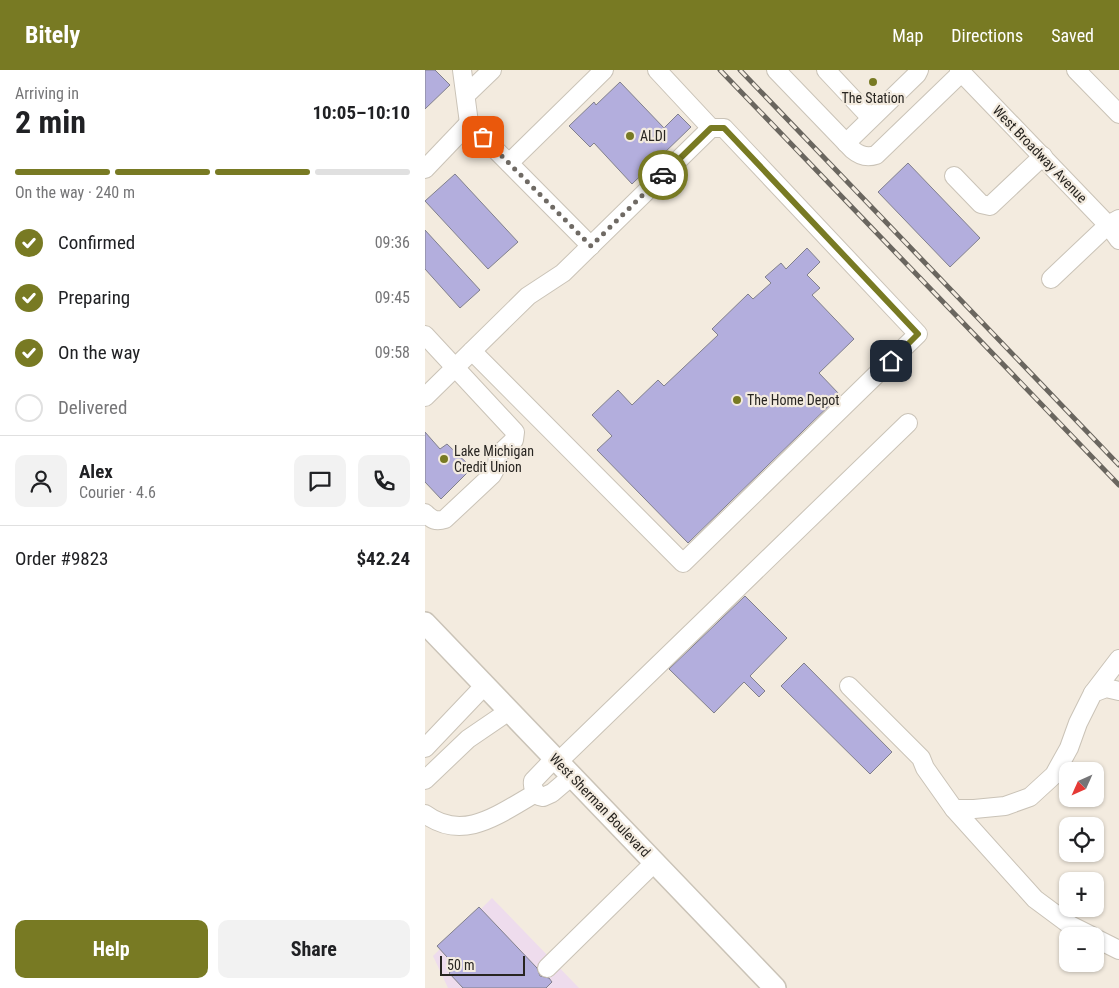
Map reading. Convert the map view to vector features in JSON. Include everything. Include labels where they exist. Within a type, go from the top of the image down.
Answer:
[{"type":"main road","name":"West Sherman Boulevard","points":[[427,630],[509,710],[775,988]]},
{"type":"street","points":[[462,70],[469,123],[591,246]]},
{"type":"street","points":[[466,95],[492,70]]},
{"type":"street","points":[[509,163],[604,70]]},
{"type":"street","points":[[657,70],[711,128]]},
{"type":"street","points":[[776,70],[845,143],[861,156],[871,157],[876,155],[961,71]]},
{"type":"street","points":[[826,70],[871,118]]},
{"type":"street","points":[[845,143],[919,70]]},
{"type":"street","points":[[1076,70],[1119,114]]},
{"type":"street","name":"West Broadway Avenue","points":[[961,71],[1043,156],[1115,226],[1119,240]]},
{"type":"street","points":[[425,169],[469,123]]},
{"type":"street","points":[[425,397],[528,296],[563,273],[711,128],[724,128],[918,334],[683,563],[472,351]]},
{"type":"street","points":[[954,176],[981,204],[989,206],[1043,156]]},
{"type":"street","points":[[1051,279],[1115,226]]},
{"type":"street","points":[[425,336],[515,432],[514,440],[498,455],[497,466],[493,475],[445,519],[438,521],[431,519],[425,513]]},
{"type":"street","points":[[562,765],[547,796],[539,796],[535,793],[532,785],[533,780],[562,765],[908,423]]},
{"type":"street","points":[[953,809],[1005,806],[1030,797],[1054,775],[1069,748],[1078,722],[1093,693],[1119,659]]},
{"type":"street","points":[[425,748],[485,686]]},
{"type":"street","points":[[849,686],[921,758],[925,768],[953,809],[1035,899],[1074,927]]},
{"type":"street","points":[[1093,693],[1106,688],[1119,691]]},
{"type":"street","points":[[425,780],[468,739],[509,710]]},
{"type":"street","points":[[425,814],[434,821],[445,825],[460,827],[475,825],[535,793]]},
{"type":"street","points":[[547,968],[655,862]]},
{"type":"street","points":[[1104,942],[1119,950]]},
{"type":"shaded area","points":[[492,898],[579,988],[448,988],[433,956]]},
{"type":"building","points":[[425,70],[435,70],[450,85],[425,109]]},
{"type":"building","name":"ALDI","points":[[620,82],[664,128],[678,114],[691,127],[632,184],[594,143],[590,147],[569,126],[594,102],[596,105]]},
{"type":"building","points":[[908,163],[980,238],[950,267],[878,192]]},
{"type":"building","points":[[455,174],[518,242],[488,269],[425,201]]},
{"type":"building","points":[[425,230],[480,290],[460,308],[425,269]]},
{"type":"building","name":"The Home Depot","points":[[807,248],[820,262],[807,275],[820,288],[812,295],[854,339],[819,373],[840,395],[688,543],[597,450],[612,436],[592,415],[618,390],[632,405],[658,380],[664,386],[718,335],[712,329],[748,294],[753,299],[771,283],[765,277],[781,263],[786,269]]},
{"type":"building","name":"Lake Michigan Credit Union","points":[[425,432],[440,449],[447,444],[472,468],[441,499],[425,482]]},
{"type":"building","points":[[745,596],[787,638],[750,676],[765,691],[759,697],[744,682],[714,713],[669,669]]},
{"type":"building","points":[[804,663],[892,752],[870,774],[781,686]]},
{"type":"building","points":[[479,907],[537,968],[540,976],[549,978],[552,982],[546,988],[463,988],[449,973],[456,967],[437,946]]},
{"type":"railway","points":[[720,70],[1119,485]]},
{"type":"railway","points":[[740,70],[1119,465]]},
{"type":"way so far","points":[[483,137],[591,246],[663,175]]},
{"type":"place","name":"The Station","points":[[873,82]]},
{"type":"place","name":"ALDI","points":[[630,136]]},
{"type":"place","name":"The Home Depot","points":[[737,400]]},
{"type":"place","name":"Lake Michigan Credit Union","points":[[444,459]]},
{"type":"route","points":[[663,175],[711,128],[724,128],[918,334],[891,361]]}]
